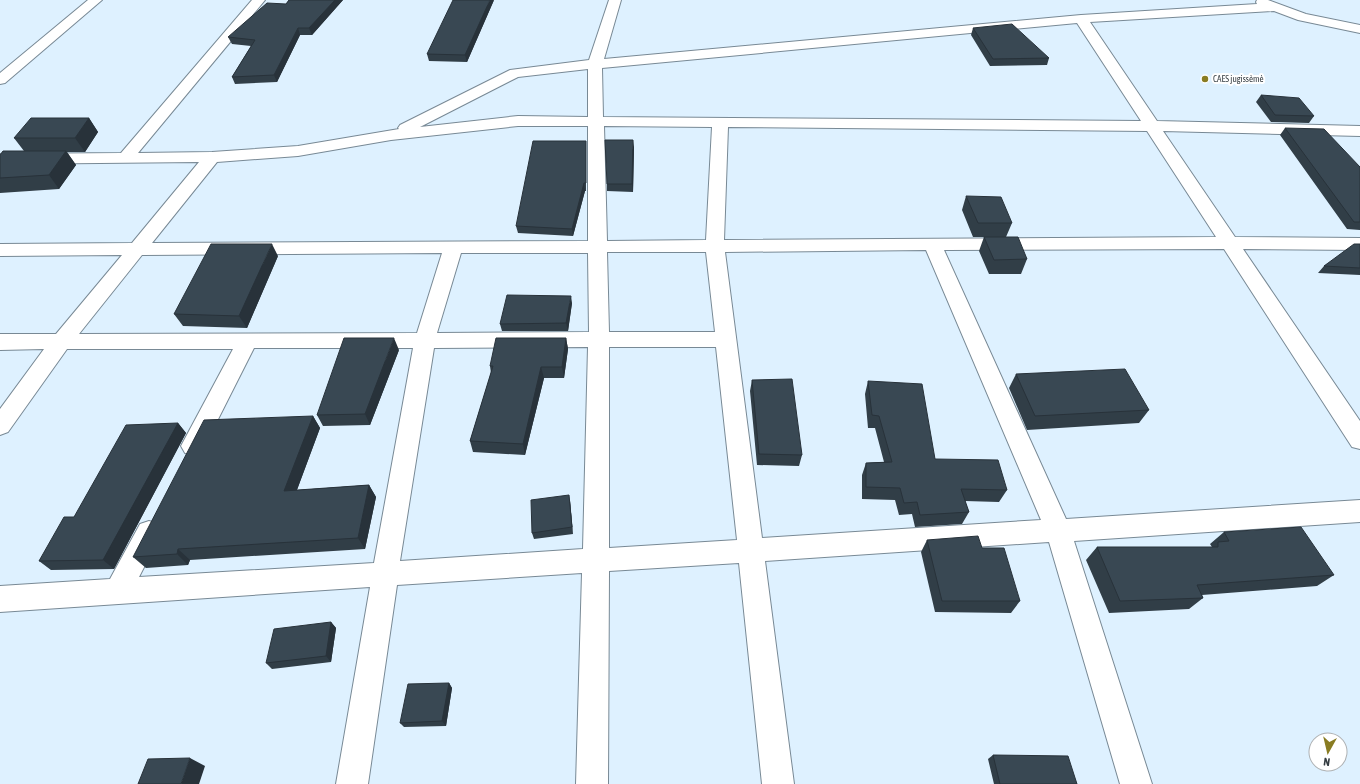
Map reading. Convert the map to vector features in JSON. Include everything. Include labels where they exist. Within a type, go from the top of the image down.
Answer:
[{"type":"street","points":[[0,80],[96,0]]},
{"type":"street","points":[[125,158],[260,0]]},
{"type":"street","points":[[592,784],[599,340],[595,64],[615,0]]},
{"type":"street","points":[[1259,0],[1303,17],[1357,30]]},
{"type":"street","points":[[392,135],[515,74],[595,64],[1081,19],[1275,6]]},
{"type":"street","points":[[1081,19],[1360,440]]},
{"type":"street","points":[[0,159],[212,157],[298,151],[392,135],[518,121],[1152,126],[1360,131]]},
{"type":"street","points":[[720,122],[715,247],[778,784]]},
{"type":"street","points":[[0,426],[62,342],[212,157]]},
{"type":"street","points":[[0,250],[1229,243],[1360,244]]},
{"type":"street","points":[[933,245],[1058,530],[1136,784]]},
{"type":"street","points":[[352,784],[384,574],[424,340],[453,247]]},
{"type":"street","points":[[0,342],[726,339]]},
{"type":"street","points":[[183,466],[248,342]]},
{"type":"street","points":[[0,599],[1360,511]]},
{"type":"street","points":[[118,591],[158,515]]},
{"type":"building","points":[[289,0],[335,0],[309,28],[298,28],[274,75],[232,77],[255,40],[228,37],[267,3],[286,4]]},
{"type":"building","points":[[453,0],[490,0],[465,55],[427,54]]},
{"type":"building","points":[[1012,24],[1049,58],[993,59],[973,28]]},
{"type":"building","points":[[1261,95],[1299,98],[1314,116],[1275,115]]},
{"type":"building","points":[[31,118],[89,118],[75,138],[14,138]]},
{"type":"building","points":[[1285,128],[1324,129],[1360,167],[1360,222],[1354,222]]},
{"type":"building","points":[[605,140],[633,140],[632,184],[607,184]]},
{"type":"building","points":[[533,141],[586,141],[586,183],[584,183],[572,229],[516,226]]},
{"type":"building","points":[[3,151],[66,151],[49,175],[0,178],[0,155]]},
{"type":"building","points":[[966,196],[1001,197],[1012,223],[978,223]]},
{"type":"building","points":[[984,237],[1018,237],[1027,259],[994,260]]},
{"type":"building","points":[[211,244],[272,244],[239,316],[174,314]]},
{"type":"building","points":[[1354,244],[1360,244],[1360,268],[1324,266]]},
{"type":"building","points":[[507,295],[571,296],[566,323],[500,324]]},
{"type":"building","points":[[344,338],[394,338],[365,414],[317,415]]},
{"type":"building","points":[[496,338],[566,338],[562,367],[541,367],[523,444],[470,441],[493,366],[490,366]]},
{"type":"building","points":[[1125,369],[1149,410],[1035,416],[1016,374]]},
{"type":"building","points":[[792,379],[802,455],[759,454],[752,380]]},
{"type":"building","points":[[868,381],[922,384],[935,459],[998,460],[1007,490],[961,489],[969,512],[920,515],[917,502],[904,503],[900,488],[866,487],[866,463],[892,462],[879,416],[872,415]]},
{"type":"building","points":[[313,416],[284,491],[369,485],[358,538],[178,549],[177,554],[133,557],[204,420]]},
{"type":"building","points":[[178,423],[103,560],[39,561],[64,517],[74,517],[126,425]]},
{"type":"building","points":[[569,495],[572,527],[532,533],[531,500]]},
{"type":"building","points":[[1301,527],[1334,575],[1197,585],[1203,598],[1120,601],[1097,547],[1218,547],[1218,542],[1229,541],[1224,532]]},
{"type":"building","points":[[978,536],[982,548],[1004,548],[1020,601],[942,601],[927,540]]},
{"type":"building","points":[[331,622],[326,656],[266,663],[274,629]]},
{"type":"building","points":[[449,683],[442,721],[400,723],[408,684]]},
{"type":"building","points":[[993,755],[1068,756],[1077,784],[1000,784]]},
{"type":"building","points":[[190,758],[181,784],[138,784],[148,759]]},
{"type":"place","name":"CAES jugissèmè","points":[[1205,79]]}]
